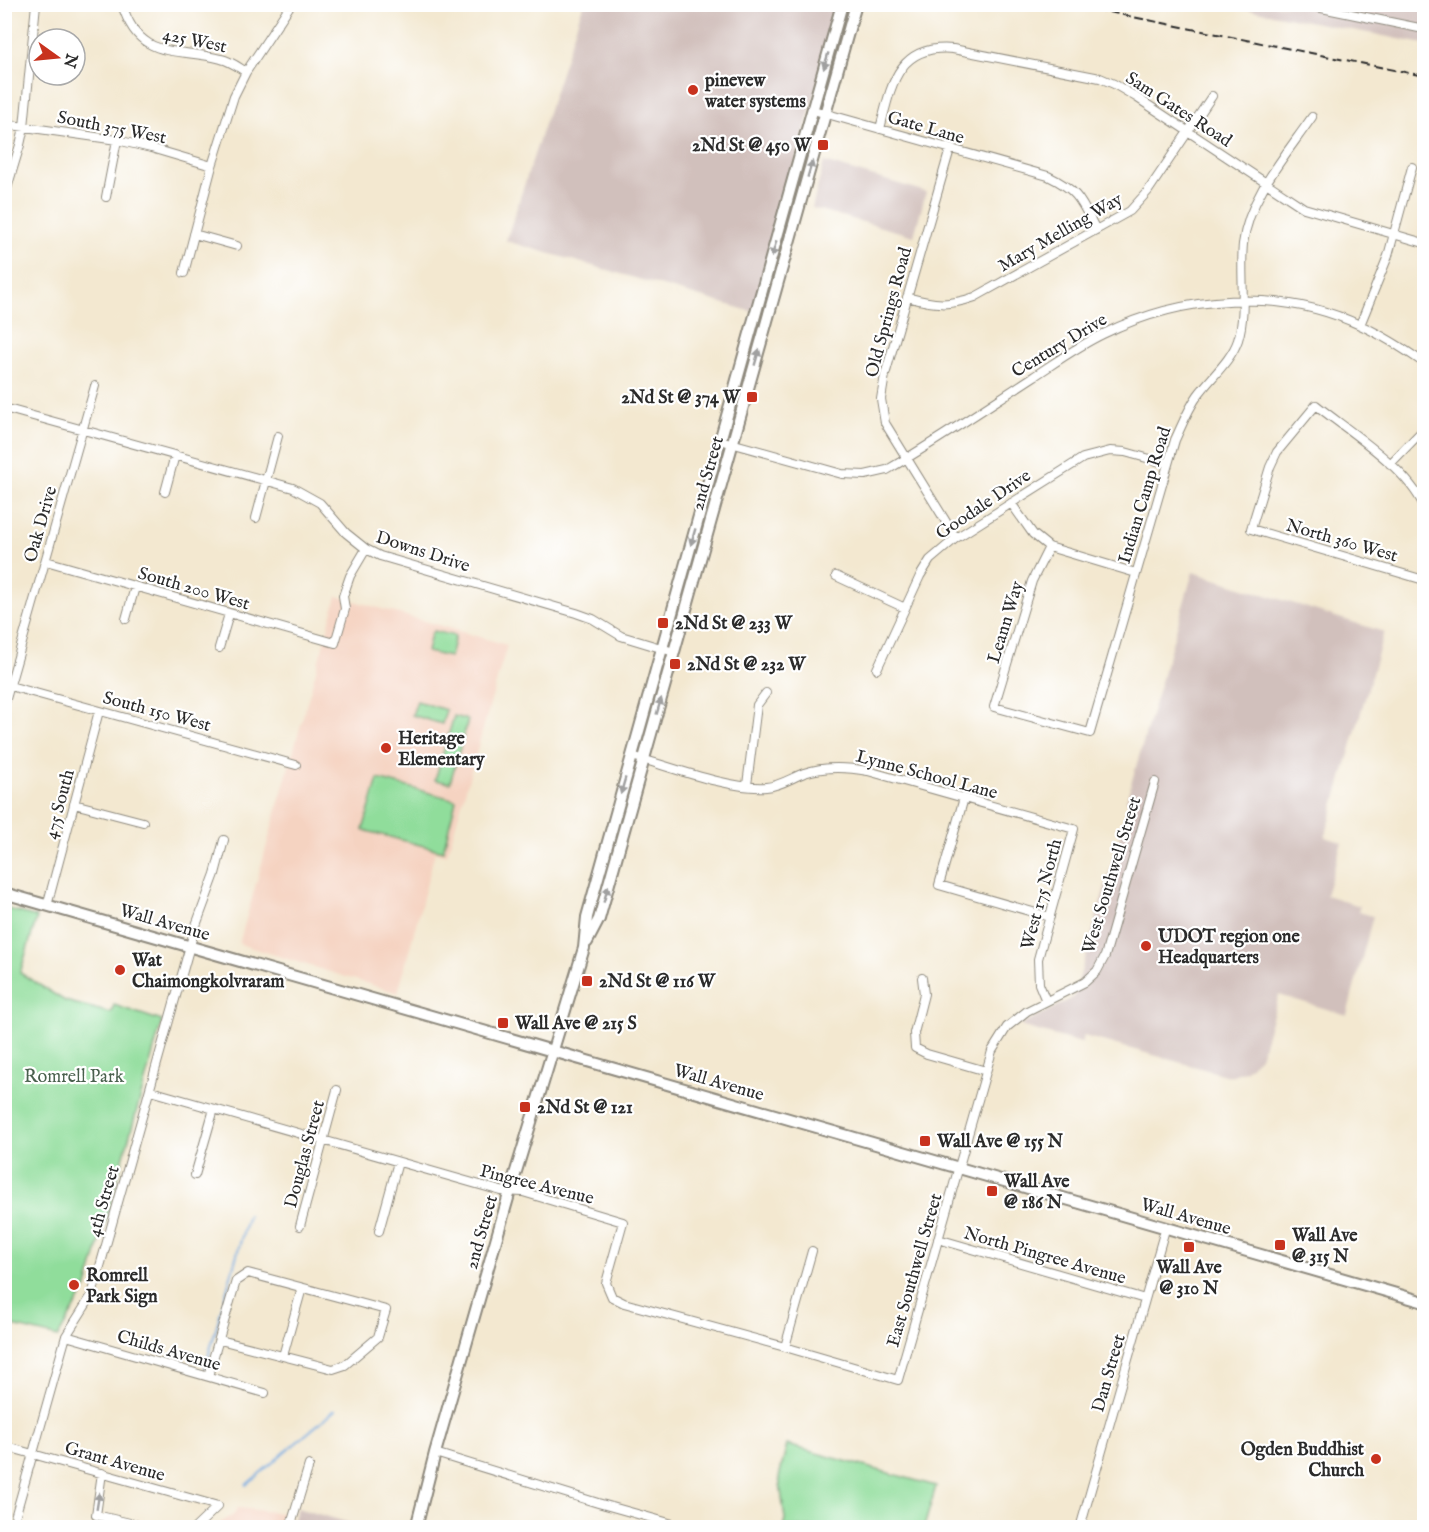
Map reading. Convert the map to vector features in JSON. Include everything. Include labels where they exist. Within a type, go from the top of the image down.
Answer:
[{"type":"main road","name":"2nd Street","points":[[584,948],[587,916],[842,4]]},
{"type":"main road","name":"2nd Street","points":[[416,1527],[510,1191],[584,948],[599,919],[856,4]]},
{"type":"main road","name":"Wall Avenue","points":[[4,893],[1425,1302]]},
{"type":"street","points":[[4,198],[24,127],[36,4]]},
{"type":"street","name":"425 West","points":[[122,4],[132,27],[141,38],[154,47],[166,52],[220,58],[246,72]]},
{"type":"street","points":[[184,273],[212,166],[234,96],[246,72],[291,4]]},
{"type":"street","points":[[1302,4],[1425,29]]},
{"type":"street","name":"Sam Gates Road","points":[[880,129],[897,74],[910,59],[924,50],[939,48],[1100,78],[1114,84],[1304,208],[1425,243]]},
{"type":"street","name":"Mary Melling Way","points":[[908,297],[940,304],[955,304],[975,297],[1130,211],[1140,202],[1212,96]]},
{"type":"street","name":"Gate Lane","points":[[813,110],[1048,176],[1068,186],[1080,200],[1096,230]]},
{"type":"street","name":"Indian Camp Road","points":[[1090,733],[1175,440],[1198,395],[1234,351],[1241,324],[1243,245],[1251,212],[1266,184],[1312,117]]},
{"type":"street","name":"South 375 West","points":[[4,124],[152,147],[212,166]]},
{"type":"street","points":[[106,197],[117,140]]},
{"type":"street","name":"Old Springs Road","points":[[950,149],[885,375],[881,399],[885,423],[956,538]]},
{"type":"street","points":[[1360,325],[1381,276],[1412,167]]},
{"type":"street","points":[[194,234],[237,246]]},
{"type":"street","name":"Century Drive","points":[[720,440],[842,474],[865,475],[887,470],[1100,335],[1156,312],[1214,301],[1279,302],[1336,315],[1385,337],[1425,363]]},
{"type":"street","name":"Oak Drive","points":[[4,706],[95,386]]},
{"type":"street","name":"North 360 West","points":[[1390,464],[1316,405],[1277,452],[1270,467],[1251,529],[1425,580]]},
{"type":"street","name":"Downs Drive","points":[[4,408],[293,488],[320,503],[346,533],[366,549],[380,556],[576,613],[593,619],[621,636],[674,652]]},
{"type":"street","points":[[1425,429],[1390,464],[1418,494],[1425,507]]},
{"type":"street","points":[[256,518],[278,436]]},
{"type":"street","name":"Goodale Drive","points":[[877,669],[930,560],[956,538],[1070,464],[1097,454],[1110,451],[1125,452],[1168,464]]},
{"type":"street","points":[[165,492],[175,455]]},
{"type":"street","points":[[1011,503],[1033,534],[1049,547],[1136,573]]},
{"type":"street","name":"Leann Way","points":[[1049,547],[1032,581],[994,707],[1090,733]]},
{"type":"street","name":"South 200 West","points":[[46,561],[335,643],[345,609],[343,596],[350,576],[366,549]]},
{"type":"street","points":[[836,576],[905,608]]},
{"type":"street","points":[[126,619],[135,587]]},
{"type":"street","points":[[219,648],[229,614]]},
{"type":"street","name":"South 150 West","points":[[10,686],[297,765]]},
{"type":"street","points":[[747,785],[757,705],[766,693]]},
{"type":"street","name":"475 South","points":[[48,906],[99,711]]},
{"type":"street","name":"Lynne School Lane","points":[[632,756],[733,784],[765,787],[783,783],[804,773],[826,768],[847,767],[1074,829]]},
{"type":"street","name":"West Southwell Street","points":[[959,1168],[992,1051],[1006,1027],[1027,1011],[1085,982],[1097,971],[1105,956],[1155,782]]},
{"type":"street","points":[[964,798],[939,885],[1050,917]]},
{"type":"street","points":[[75,804],[143,822]]},
{"type":"street","name":"West 175 North","points":[[1046,1001],[1039,984],[1038,959],[1074,829]]},
{"type":"street","name":"4th Street","points":[[12,1527],[66,1336],[92,1295],[190,946],[215,874],[224,840]]},
{"type":"street","points":[[922,978],[924,994],[914,1033],[915,1048],[927,1054],[987,1071]]},
{"type":"street","name":"Douglas Street","points":[[300,1226],[338,1090]]},
{"type":"street","name":"Pingree Avenue","points":[[151,1091],[501,1191],[523,1192],[622,1222],[606,1283],[612,1297],[624,1304],[898,1380]]},
{"type":"street","points":[[195,1175],[214,1109]]},
{"type":"street","points":[[379,1231],[398,1162]]},
{"type":"street","name":"East Southwell Street","points":[[898,1380],[959,1168]]},
{"type":"street","name":"Dan Street","points":[[1080,1527],[1166,1226]]},
{"type":"street","name":"North Pingree Avenue","points":[[938,1239],[1145,1299]]},
{"type":"street","points":[[785,1347],[812,1251]]},
{"type":"street","points":[[208,1376],[236,1281],[248,1272],[386,1310],[378,1337],[345,1365],[333,1369],[220,1340]]},
{"type":"street","points":[[283,1356],[302,1288]]},
{"type":"street","name":"Childs Avenue","points":[[66,1336],[265,1393]]},
{"type":"street","name":"Grant Avenue","points":[[4,1446],[218,1506],[195,1527]]},
{"type":"street","points":[[435,1453],[687,1527]]},
{"type":"street","points":[[290,1527],[309,1465]]},
{"type":"street","points":[[102,1473],[96,1515],[151,1527]]},
{"type":"street","points":[[1420,1527],[1425,1513]]},
{"type":"shaded area","points":[[583,5],[840,5],[753,312],[506,241]]},
{"type":"shaded area","points":[[1226,5],[1424,5],[1424,44]]},
{"type":"shaded area","points":[[824,162],[926,192],[914,236],[812,208]]},
{"type":"shaded area","name":"UDOT region one Headquarters","points":[[1193,572],[1384,632],[1325,837],[1342,842],[1326,895],[1360,906],[1358,912],[1373,916],[1347,1015],[1279,995],[1260,1057],[1245,1071],[1229,1076],[1084,1036],[1081,1043],[1020,1026],[1074,997],[1129,802],[1126,801]]},
{"type":"shaded area","name":"Heritage Elementary","points":[[337,596],[507,645],[447,855],[435,852],[398,993],[239,944]]},
{"type":"shaded area","points":[[238,1508],[290,1514],[286,1527],[213,1527],[232,1516]]},
{"type":"shaded area","points":[[297,1508],[364,1527],[292,1528]]},
{"type":"green space","points":[[434,631],[455,636],[450,657],[427,652],[431,634]]},
{"type":"green space","points":[[417,701],[446,710],[442,724],[412,715]]},
{"type":"green space","points":[[454,716],[468,720],[450,783],[435,780]]},
{"type":"green space","points":[[378,779],[456,800],[443,851],[363,830]]},
{"type":"green space","name":"Romrell Park","points":[[5,908],[37,917],[20,973],[65,1001],[111,1013],[114,1005],[162,1021],[87,1287],[58,1337],[5,1324]]},
{"type":"green space","points":[[787,1445],[936,1486],[924,1527],[783,1527],[785,1519],[779,1477]]},
{"type":"waterway","points":[[205,1368],[248,1215]]},
{"type":"waterway","points":[[246,1485],[335,1410]]},
{"type":"railway","points":[[1069,4],[1424,76]]},
{"type":"place","name":"pinevew water systems","points":[[693,90]]},
{"type":"place","name":"2Nd St @ 450 W","points":[[823,145]]},
{"type":"place","name":"2Nd St @ 374 W","points":[[752,397]]},
{"type":"place","name":"2Nd St @ 233 W","points":[[663,623]]},
{"type":"place","name":"2Nd St @ 232 W","points":[[675,664]]},
{"type":"place","name":"Heritage Elementary","points":[[386,748]]},
{"type":"place","name":"UDOT region one Headquarters","points":[[1146,946]]},
{"type":"place","name":"Wat Chaimongkolvraram","points":[[120,970]]},
{"type":"place","name":"2Nd St @ 116 W","points":[[587,981]]},
{"type":"place","name":"Wall Ave @ 215 S","points":[[503,1023]]},
{"type":"place","name":"2Nd St @ 121","points":[[525,1107]]},
{"type":"place","name":"Wall Ave @ 155 N","points":[[925,1141]]},
{"type":"place","name":"Wall Ave @ 186 N","points":[[992,1191]]},
{"type":"place","name":"Wall Ave @ 315 N","points":[[1280,1245]]},
{"type":"place","name":"Wall Ave @ 310 N","points":[[1189,1247]]},
{"type":"place","name":"Romrell Park Sign","points":[[74,1285]]},
{"type":"place","name":"Ogden Buddhist Church","points":[[1376,1459]]}]
